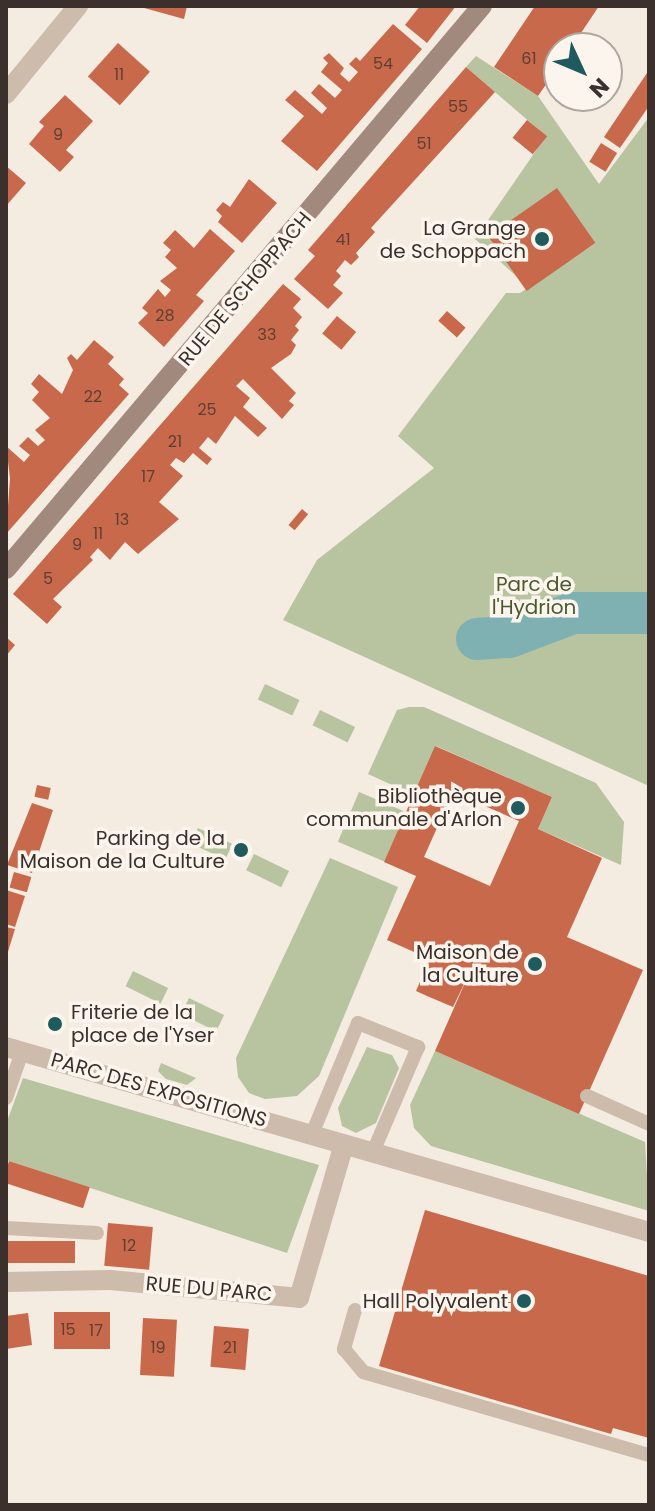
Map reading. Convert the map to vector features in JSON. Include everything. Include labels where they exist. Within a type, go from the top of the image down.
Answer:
[{"type":"main road","name":"RUE DE SCHOPPACH","points":[[6,569],[482,6]]},
{"type":"street","points":[[6,94],[75,16],[78,6]]},
{"type":"street","name":"PARC DES EXPOSITIONS","points":[[14,1050],[649,1232]]},
{"type":"street","name":"RUE DU PARC","points":[[6,1282],[110,1280],[299,1298],[344,1144]]},
{"type":"lane","points":[[312,1134],[358,1023],[418,1047],[373,1152]]},
{"type":"lane","points":[[6,1098],[14,1050]]},
{"type":"lane","points":[[587,1096],[649,1124]]},
{"type":"lane","points":[[6,1228],[97,1233]]},
{"type":"lane","points":[[355,1310],[344,1349],[363,1372],[649,1455]]},
{"type":"green space","name":"Parc de l'Hydrion","points":[[476,56],[538,96],[543,103],[543,112],[549,112],[599,184],[649,117],[649,786],[283,620],[317,560],[434,468],[398,436],[506,293],[520,293],[596,243],[489,236],[526,285],[475,239],[546,136],[466,67]]},
{"type":"green space","points":[[265,684],[299,700],[292,715],[258,699]]},
{"type":"green space","points":[[424,707],[596,783],[624,822],[621,865],[538,829],[552,797],[436,746],[414,795],[368,774],[397,710]]},
{"type":"green space","points":[[320,710],[355,727],[348,742],[313,725]]},
{"type":"green space","points":[[359,792],[406,812],[385,862],[338,842]]},
{"type":"green space","points":[[198,828],[232,844],[225,859],[191,843]]},
{"type":"green space","points":[[254,854],[289,871],[281,887],[246,870]]},
{"type":"green space","points":[[330,858],[398,887],[319,1076],[297,1096],[265,1099],[249,1093],[238,1077],[236,1058]]},
{"type":"green space","points":[[133,971],[168,988],[161,1003],[126,986]]},
{"type":"green space","points":[[189,998],[224,1015],[216,1031],[181,1014]]},
{"type":"green space","points":[[367,1047],[392,1055],[399,1068],[376,1123],[356,1133],[342,1126],[338,1108]]},
{"type":"green space","points":[[435,1051],[645,1142],[649,1211],[431,1146],[414,1128],[410,1105]]},
{"type":"green space","points":[[161,1063],[196,1078],[187,1085],[166,1079],[158,1071]]},
{"type":"green space","points":[[23,1078],[319,1165],[287,1253],[6,1160],[6,1124]]},
{"type":"building","points":[[137,6],[187,6],[184,19]]},
{"type":"building","points":[[420,6],[456,6],[427,43],[405,25]]},
{"type":"building","points":[[535,6],[599,6],[582,32],[543,32],[543,89],[538,96],[494,67]]},
{"type":"building","points":[[393,24],[422,49],[317,171],[281,141],[304,116],[285,100],[295,90],[322,114],[327,108],[311,93],[319,84],[335,98],[342,90],[321,72],[328,63],[323,58],[329,53],[344,68],[340,74],[349,82],[358,72],[349,64],[356,57],[360,61]]},
{"type":"building","points":[[118,43],[150,72],[120,105],[88,76]]},
{"type":"building","points":[[466,67],[495,92],[371,228],[375,232],[356,253],[359,257],[351,265],[345,260],[336,271],[341,276],[333,285],[343,293],[328,309],[294,279],[315,256],[308,250]]},
{"type":"building","points":[[649,70],[649,106],[620,148],[604,137]]},
{"type":"building","points":[[65,95],[93,121],[66,150],[74,157],[60,172],[29,144],[44,126],[39,122]]},
{"type":"building","points":[[527,120],[547,136],[533,154],[513,138]]},
{"type":"building","points":[[601,143],[617,153],[605,172],[589,162]]},
{"type":"building","points":[[6,166],[26,183],[6,206]]},
{"type":"building","points":[[249,179],[277,203],[242,243],[218,222],[222,216],[216,210],[223,202],[230,207]]},
{"type":"building","name":"La Grange de Schoppach","points":[[557,188],[595,243],[527,291],[488,236]]},
{"type":"building","points":[[210,229],[235,251],[196,295],[204,301],[164,347],[138,323],[148,313],[142,308],[158,289],[165,297],[171,290],[160,281],[177,268],[165,257],[171,250],[163,243],[175,230],[194,248]]},
{"type":"building","points":[[283,284],[301,299],[293,308],[302,317],[295,326],[299,330],[291,340],[296,345],[291,354],[271,368],[296,393],[289,401],[294,405],[282,419],[243,379],[236,386],[250,398],[243,407],[267,428],[258,437],[235,416],[216,444],[208,437],[199,448],[212,459],[207,465],[193,453],[184,463],[176,458],[170,465],[183,476],[159,502],[179,519],[138,554],[125,542],[110,560],[98,548],[90,557],[93,560],[53,599],[62,607],[47,624],[13,594]]},
{"type":"building","points":[[447,311],[466,328],[457,337],[438,321]]},
{"type":"building","points":[[337,316],[356,332],[341,350],[322,334]]},
{"type":"building","points":[[94,340],[114,357],[108,364],[124,379],[119,385],[129,394],[6,534],[10,478],[6,446],[24,462],[30,455],[19,446],[28,437],[38,446],[45,440],[35,430],[50,418],[32,400],[39,392],[31,384],[39,374],[62,394],[73,370],[67,358],[71,354],[77,360]]},
{"type":"building","points":[[302,509],[308,514],[295,530],[289,525]]},
{"type":"building","points":[[6,637],[15,645],[6,656]]},
{"type":"building","name":"Maison de la Culture","points":[[435,746],[552,797],[538,829],[602,858],[567,937],[643,970],[579,1114],[435,1051],[468,976],[453,1007],[416,991],[430,959],[387,940],[416,876],[384,862]],"holes":[[[453,792],[519,821],[490,886],[424,857]]]},
{"type":"building","points":[[37,785],[51,788],[48,800],[35,797]]},
{"type":"building","points":[[32,803],[53,810],[32,873],[7,865]]},
{"type":"building","points":[[14,872],[31,877],[27,892],[10,887]]},
{"type":"building","points":[[6,890],[25,896],[15,927],[6,924]]},
{"type":"building","points":[[6,927],[15,929],[7,955],[6,954]]},
{"type":"building","name":"Friterie de la place de l'Yser","points":[[49,1016],[64,1020],[61,1032],[46,1028]]},
{"type":"building","points":[[9,1161],[90,1187],[83,1208],[6,1183]]},
{"type":"building","name":"Hall Polyvalent","points":[[425,1210],[649,1276],[649,1438],[613,1428],[611,1434],[379,1366]]},
{"type":"building","points":[[108,1223],[153,1227],[149,1270],[104,1266]]},
{"type":"building","points":[[6,1241],[75,1241],[75,1263],[6,1263]]},
{"type":"building","points":[[54,1312],[110,1312],[110,1349],[54,1349]]},
{"type":"building","points":[[28,1313],[32,1345],[6,1349],[6,1316]]},
{"type":"building","points":[[143,1318],[177,1320],[174,1377],[140,1375]]},
{"type":"building","points":[[214,1326],[249,1329],[245,1370],[210,1367]]},
{"type":"waterway","points":[[477,639],[509,637],[573,613],[649,613]]},
{"type":"place","name":"La Grange de Schoppach","points":[[542,239]]},
{"type":"place","name":"Bibliothèque communale d'Arlon","points":[[518,808]]},
{"type":"place","name":"Parking de la Maison de la Culture","points":[[241,850]]},
{"type":"place","name":"Maison de la Culture","points":[[535,964]]},
{"type":"place","name":"Friterie de la place de l'Yser","points":[[55,1024]]},
{"type":"place","name":"Hall Polyvalent","points":[[524,1301]]}]
